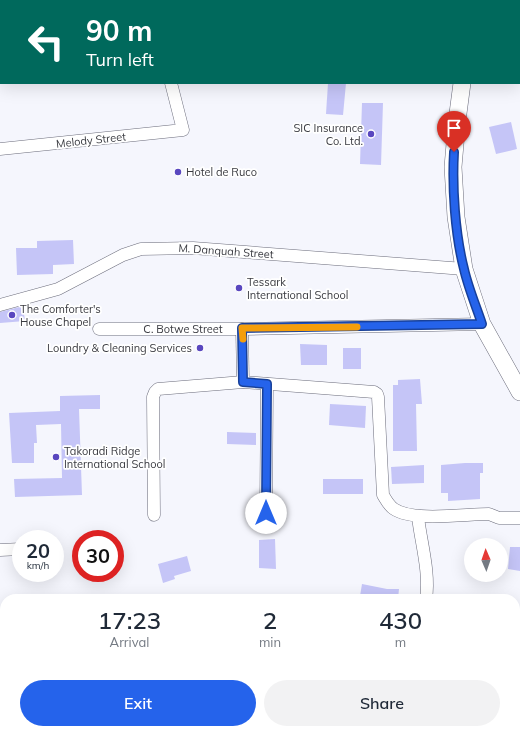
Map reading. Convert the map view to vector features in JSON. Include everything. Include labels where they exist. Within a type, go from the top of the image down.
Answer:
[{"type":"street","name":"Melody Street","points":[[0,149],[183,130],[171,84]]},
{"type":"street","points":[[462,84],[453,167],[456,217],[464,269],[482,324],[520,392]]},
{"type":"street","name":"M. Danquah Street","points":[[0,305],[23,300],[58,289],[123,255],[141,249],[193,248],[464,269]]},
{"type":"street","name":"C. Botwe Street","points":[[99,329],[482,324]]},
{"type":"street","points":[[242,328],[243,382]]},
{"type":"street","points":[[154,515],[153,397],[155,392],[158,389],[243,382],[368,390],[377,394],[383,495],[394,509],[418,516],[489,514],[499,518],[520,518]]},
{"type":"street","points":[[266,513],[267,384]]},
{"type":"street","points":[[418,516],[425,559],[426,594]]},
{"type":"street","points":[[0,550],[12,549]]},
{"type":"building","points":[[328,84],[346,84],[343,115],[326,114]]},
{"type":"building","name":"SIC Insurance Co. Ltd.","points":[[362,103],[383,103],[381,165],[360,164]]},
{"type":"building","points":[[511,122],[517,149],[496,154],[489,127]]},
{"type":"building","points":[[73,240],[74,264],[53,265],[53,274],[17,275],[16,248],[37,248],[37,241]]},
{"type":"building","name":"The Comforter's House Chapel","points":[[23,306],[25,321],[0,323],[0,312]]},
{"type":"building","points":[[300,344],[327,345],[327,365],[301,365]]},
{"type":"building","points":[[343,348],[361,348],[361,369],[343,369]]},
{"type":"building","points":[[420,379],[422,404],[416,404],[417,451],[393,451],[393,385],[398,385],[398,380]]},
{"type":"building","points":[[100,395],[100,409],[79,409],[82,495],[15,497],[14,479],[62,478],[61,424],[36,425],[37,443],[34,443],[34,463],[12,463],[9,413],[60,411],[60,396]]},
{"type":"building","points":[[330,404],[366,406],[365,428],[329,425]]},
{"type":"building","points":[[227,432],[256,433],[256,445],[227,444]]},
{"type":"building","points":[[483,463],[483,473],[480,473],[480,499],[448,501],[448,493],[441,493],[441,465]]},
{"type":"building","points":[[424,465],[424,483],[392,484],[391,467]]},
{"type":"building","points":[[323,479],[363,479],[363,494],[323,494]]},
{"type":"building","points":[[275,539],[276,569],[259,568],[259,540]]},
{"type":"building","points":[[510,547],[520,547],[520,571],[508,569]]},
{"type":"building","points":[[187,556],[191,571],[174,576],[175,579],[163,583],[158,564]]},
{"type":"building","points":[[362,584],[387,589],[399,589],[398,594],[360,594]]},
{"type":"slow traffic","points":[[243,339],[242,328],[357,327]]},
{"type":"place","name":"SIC Insurance Co. Ltd.","points":[[371,134]]},
{"type":"place","name":"Hotel de Ruco","points":[[178,172]]},
{"type":"place","name":"Tessark International School","points":[[239,288]]},
{"type":"place","name":"The Comforter's House Chapel","points":[[12,315]]},
{"type":"place","name":"Loundry & Cleaning Services","points":[[200,348]]},
{"type":"place","name":"Takoradi Ridge International School","points":[[56,457]]},
{"type":"route","points":[[266,513],[267,384],[243,382],[242,328],[482,324],[464,269],[456,217],[453,167],[454,152]]}]
